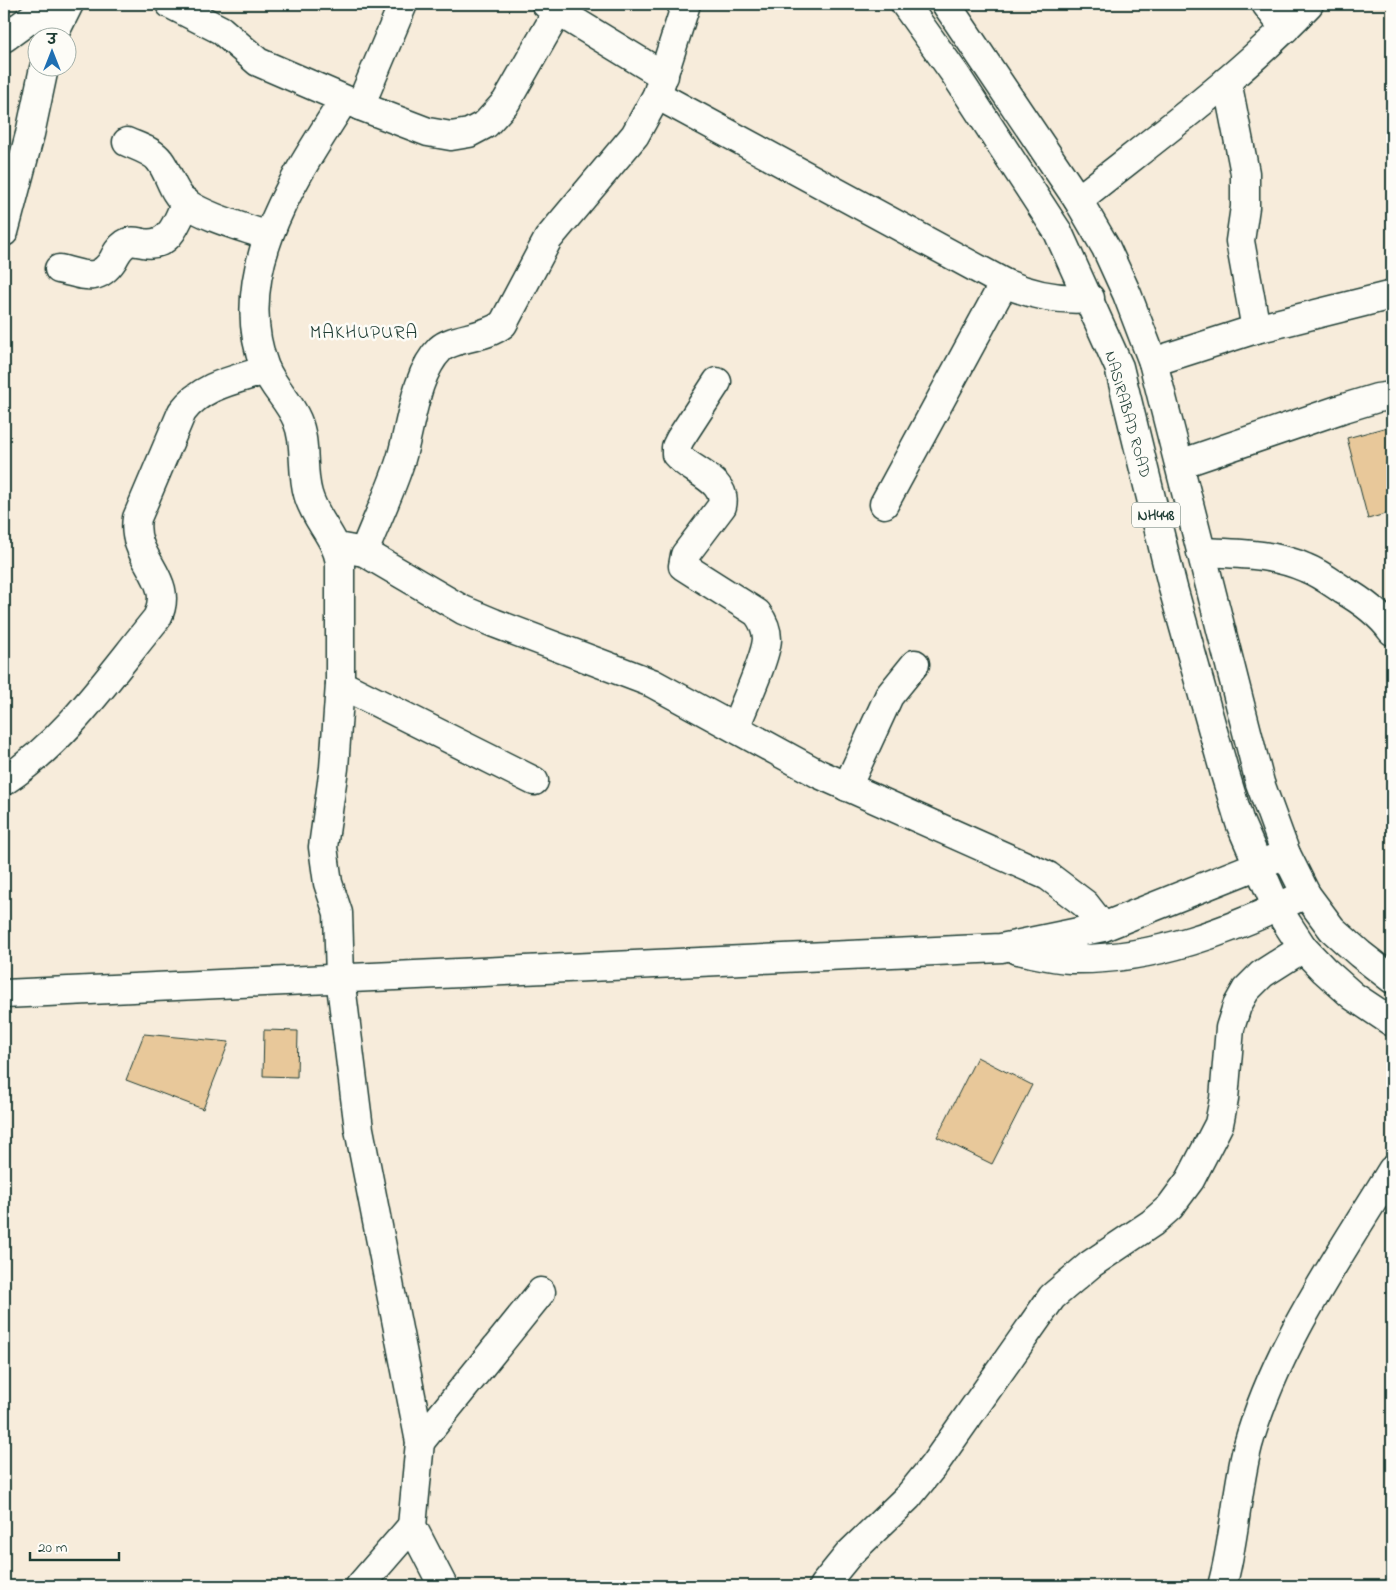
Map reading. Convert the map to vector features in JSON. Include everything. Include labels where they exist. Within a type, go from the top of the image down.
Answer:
[{"type":"main road","points":[[4,38],[37,14],[62,4]]},
{"type":"main road","points":[[55,28],[62,4]]},
{"type":"main road","points":[[170,4],[221,30],[258,62],[352,103],[428,132],[451,136],[469,132],[486,124],[506,102],[552,8],[660,85],[1004,283],[1030,294],[1052,298],[1090,298]]},
{"type":"main road","points":[[403,4],[352,103],[293,180],[268,236],[256,296],[258,344],[266,370],[297,420],[308,495],[316,514],[337,547],[340,562],[340,684],[334,768],[323,848],[328,884],[338,913],[340,977],[359,1130],[420,1442],[412,1526],[443,1586]]},
{"type":"main road","points":[[364,552],[393,481],[426,368],[432,358],[443,347],[480,337],[503,324],[548,239],[635,136],[660,85],[686,4]]},
{"type":"main road","name":"NASIRABAD ROAD","points":[[905,4],[1023,175],[1058,232],[1090,298],[1119,367],[1173,588],[1219,755],[1240,823],[1276,908],[1303,948],[1353,996],[1392,1022]]},
{"type":"main road","name":"NH448","points":[[946,4],[1078,200],[1106,248],[1127,294],[1153,362],[1260,783],[1286,854],[1306,894],[1332,929],[1392,979]]},
{"type":"main road","points":[[1266,4],[1284,30]]},
{"type":"main road","points":[[1078,200],[1227,81],[1284,30],[1308,4]]},
{"type":"main road","points":[[4,232],[25,153],[42,78]]},
{"type":"main road","points":[[1227,81],[1246,174],[1246,207],[1240,242],[1256,329]]},
{"type":"main road","points":[[127,142],[150,152],[160,160],[177,193],[186,202],[198,209],[268,236]]},
{"type":"main road","points":[[59,269],[91,276],[100,274],[106,271],[125,244],[132,242],[150,244],[161,242],[168,238],[186,202]]},
{"type":"main road","points":[[884,504],[1004,283]]},
{"type":"main road","points":[[1153,362],[1256,329],[1392,295]]},
{"type":"main road","points":[[4,780],[24,768],[59,736],[157,618],[162,608],[164,598],[161,586],[138,547],[134,531],[137,518],[182,412],[192,398],[204,390],[266,370]]},
{"type":"main road","points":[[718,382],[680,439],[676,447],[676,454],[718,486],[724,498],[722,506],[685,555],[683,566],[758,613],[765,625],[767,639],[763,653],[735,728]]},
{"type":"main road","points":[[1180,464],[1341,409],[1377,398],[1392,396]]},
{"type":"main road","points":[[337,547],[364,552],[464,610],[652,683],[805,767],[1048,876],[1085,904],[1103,927]]},
{"type":"main road","points":[[1201,552],[1259,555],[1284,560],[1308,568],[1364,603],[1380,616],[1392,631]]},
{"type":"main road","points":[[847,787],[889,696],[915,664]]},
{"type":"main road","points":[[340,684],[534,781]]},
{"type":"main road","points":[[4,994],[1001,948],[1103,927],[1286,854]]},
{"type":"main road","points":[[1001,948],[1067,959],[1110,958],[1183,944],[1232,928],[1306,894]]},
{"type":"main road","points":[[823,1586],[849,1554],[908,1497],[934,1465],[1052,1297],[1091,1264],[1152,1223],[1175,1200],[1190,1180],[1219,1124],[1224,1099],[1230,1028],[1246,990],[1262,974],[1303,948]]},
{"type":"main road","points":[[1222,1586],[1248,1446],[1260,1409],[1310,1302],[1392,1170]]},
{"type":"main road","points":[[420,1442],[541,1292]]},
{"type":"main road","points":[[360,1586],[412,1526]]},
{"type":"building","points":[[1391,426],[1392,512],[1368,519],[1347,438]]},
{"type":"building","points":[[264,1030],[298,1031],[297,1077],[263,1076]]},
{"type":"building","points":[[144,1034],[229,1042],[203,1109],[126,1080]]},
{"type":"building","points":[[977,1057],[1032,1085],[992,1164],[937,1137]]},
{"type":"district","name":"MAKHUPURA","points":[[364,331]]}]
